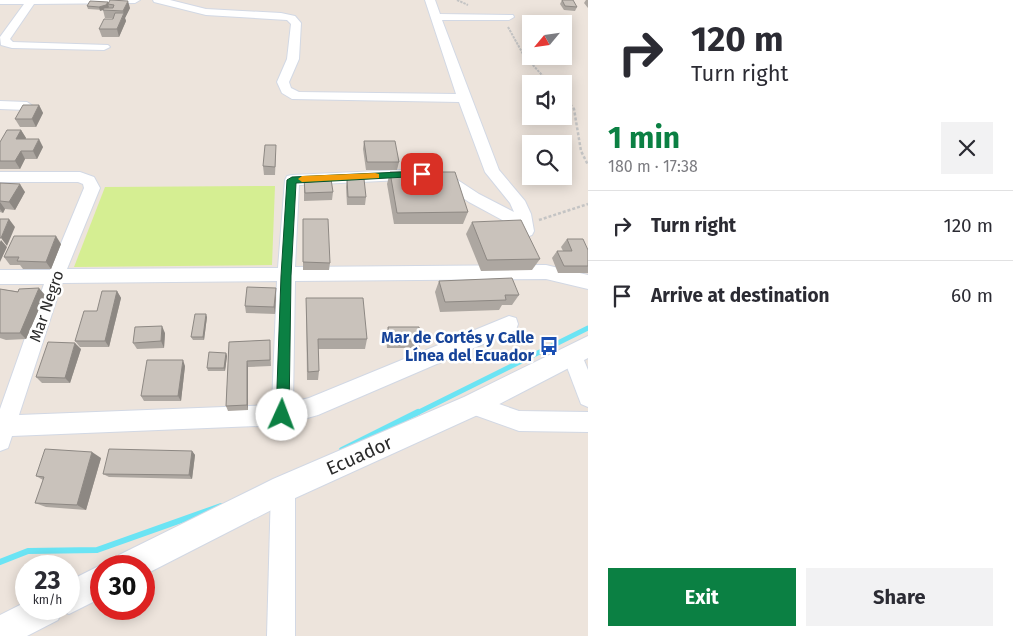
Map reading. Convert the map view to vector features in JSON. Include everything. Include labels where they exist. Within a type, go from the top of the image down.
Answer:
[{"type":"street","points":[[0,1],[136,0]]},
{"type":"street","points":[[158,0],[206,12],[291,18],[296,23],[293,59],[283,82],[286,90],[296,96],[464,98]]},
{"type":"street","points":[[430,0],[492,172],[516,201],[523,214],[532,250],[546,272]]},
{"type":"street","points":[[31,1],[4,39],[5,43],[12,45],[104,47]]},
{"type":"street","points":[[435,17],[509,17]]},
{"type":"street","points":[[0,105],[27,106]]},
{"type":"street","points":[[282,415],[286,276],[292,180],[422,174],[445,179],[474,198],[525,225]]},
{"type":"street","name":"Mar Negro","points":[[0,176],[80,177],[88,181],[92,188],[55,277],[2,431]]},
{"type":"street","points":[[0,277],[286,276],[546,272],[588,282]]},
{"type":"street","points":[[2,431],[282,415],[310,408],[509,324]]},
{"type":"street","points":[[580,350],[588,397]]},
{"type":"street","name":"Ecuador","points":[[152,555],[283,489],[473,405],[580,350]]},
{"type":"street","points":[[473,405],[519,421],[588,422]]},
{"type":"street","points":[[281,636],[283,489]]},
{"type":"street","points":[[0,632],[25,620]]},
{"type":"path","points":[[457,0],[493,17],[510,28],[523,54],[542,75]]},
{"type":"path","points":[[572,106],[581,151],[588,164]]},
{"type":"path","points":[[525,225],[588,204]]},
{"type":"green space","points":[[275,186],[272,265],[74,267],[105,187]]},
{"type":"building","points":[[110,0],[128,1],[123,11],[103,10],[104,8],[113,8],[114,5],[108,4]]},
{"type":"building","points":[[562,0],[573,0],[577,7],[565,6]]},
{"type":"building","points":[[90,1],[108,2],[106,5],[99,7],[87,6]]},
{"type":"building","points":[[115,13],[124,13],[117,29],[99,29],[104,19],[113,19]]},
{"type":"building","points":[[23,105],[39,105],[32,119],[15,119]]},
{"type":"building","points":[[7,130],[21,130],[16,139],[39,139],[33,151],[21,151],[15,161],[0,161],[0,142]]},
{"type":"building","points":[[364,141],[395,141],[399,162],[367,162]]},
{"type":"building","points":[[265,145],[276,145],[275,167],[263,166]]},
{"type":"building","points":[[390,172],[455,172],[468,212],[397,213]]},
{"type":"building","points":[[304,179],[331,179],[333,192],[305,193]]},
{"type":"building","points":[[347,179],[364,179],[366,197],[348,197]]},
{"type":"building","points":[[0,183],[20,184],[9,202],[0,201]]},
{"type":"building","points":[[0,219],[9,219],[1,238],[0,238]]},
{"type":"building","points":[[303,219],[328,219],[330,263],[303,262]]},
{"type":"building","points":[[521,220],[540,259],[487,260],[472,222]]},
{"type":"building","points":[[14,236],[56,236],[46,262],[17,261],[19,257],[4,257]]},
{"type":"building","points":[[567,239],[583,239],[588,250],[588,266],[564,266],[557,251],[572,251]]},
{"type":"building","points":[[512,278],[519,295],[505,295],[506,300],[445,302],[439,281]]},
{"type":"building","points":[[247,287],[276,288],[274,307],[245,306]]},
{"type":"building","points":[[39,288],[20,333],[0,333],[0,289],[18,292],[19,289]]},
{"type":"building","points":[[102,291],[117,291],[105,341],[75,341],[84,311],[97,311]]},
{"type":"building","points":[[306,298],[363,298],[367,339],[318,339],[319,371],[308,372]]},
{"type":"building","points":[[195,314],[206,314],[203,337],[191,337]]},
{"type":"building","points":[[162,326],[161,341],[133,343],[135,327]]},
{"type":"building","points":[[388,327],[419,327],[422,341],[390,341]]},
{"type":"building","points":[[270,340],[270,360],[247,361],[247,405],[226,406],[229,342]]},
{"type":"building","points":[[48,342],[75,343],[65,378],[36,377]]},
{"type":"building","points":[[209,352],[226,353],[224,368],[207,368]]},
{"type":"building","points":[[147,360],[183,360],[178,396],[141,396]]},
{"type":"building","points":[[45,449],[92,452],[77,505],[35,503],[44,477],[36,476]]},
{"type":"building","points":[[109,449],[192,451],[189,475],[103,474]]},
{"type":"waterway","points":[[415,414],[588,328]]},
{"type":"waterway","points":[[342,450],[418,412]]},
{"type":"waterway","points":[[0,562],[28,551],[97,550],[221,506]]},
{"type":"slow traffic","points":[[302,179],[375,176]]},
{"type":"place","name":"Mar de Cortés y Calle Línea del Ecuador","points":[[549,346]]},
{"type":"route","points":[[282,415],[286,276],[292,180],[422,174]]}]
